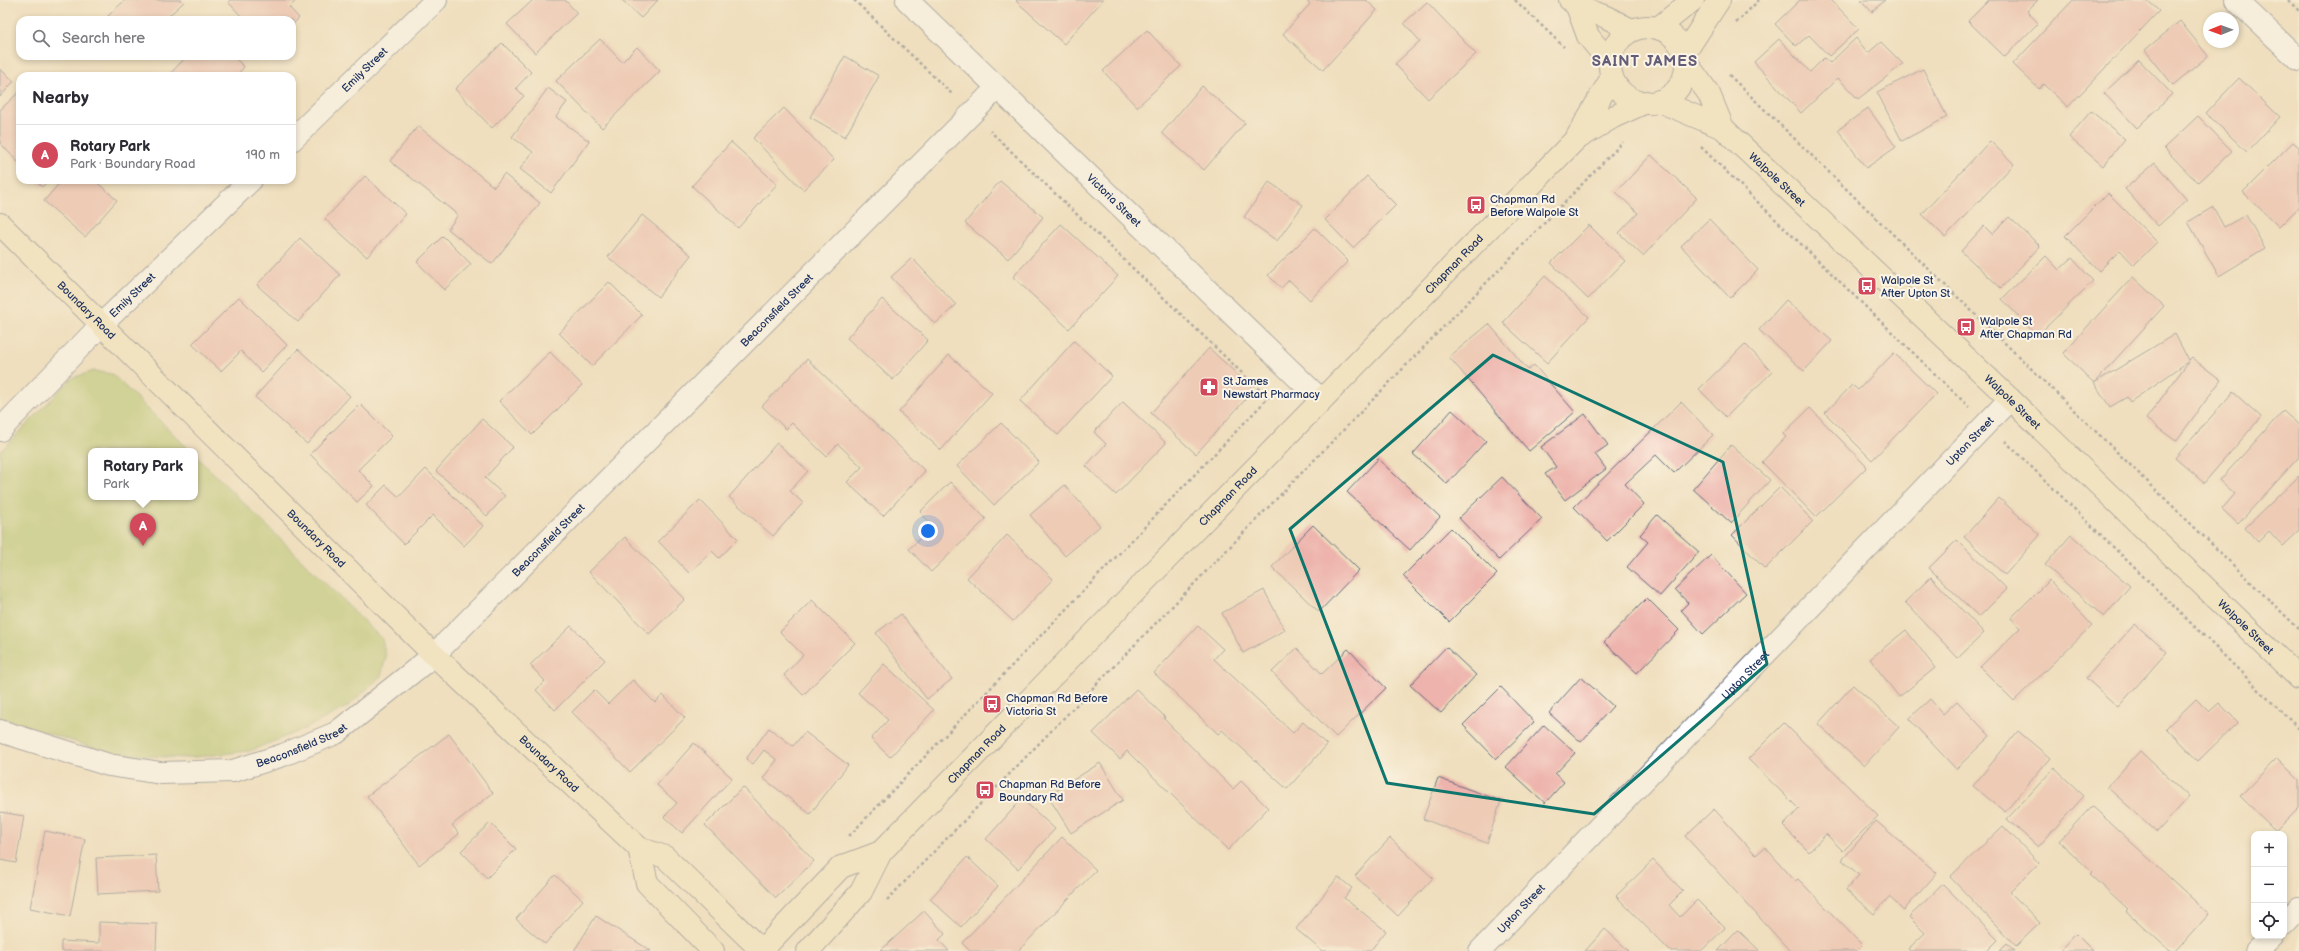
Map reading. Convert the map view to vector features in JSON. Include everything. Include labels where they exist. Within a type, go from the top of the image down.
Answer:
[{"type":"street","name":"Emily Street","points":[[296,136],[436,0]]},
{"type":"street","name":"Victoria Street","points":[[907,0],[1321,400]]},
{"type":"street","points":[[1658,28],[1693,0]]},
{"type":"street","points":[[1574,3],[1588,36],[1611,70],[1617,87],[1625,95],[1635,100],[1653,102],[1670,95],[1679,86],[1684,74],[1685,58],[1719,0]]},
{"type":"street","points":[[2236,0],[2299,60]]},
{"type":"street","points":[[1574,3],[1631,30]]},
{"type":"street","points":[[1611,70],[1616,44],[1631,30],[1649,26],[1658,28],[1675,38],[1685,58]]},
{"type":"street","name":"Walpole Street","points":[[1685,58],[1709,94],[1723,128]]},
{"type":"street","name":"Chapman Road","points":[[1575,140],[1611,70]]},
{"type":"street","name":"Beaconsfield Street","points":[[0,731],[109,765],[160,773],[233,771],[284,755],[336,733],[434,655],[997,88]]},
{"type":"street","name":"Walpole Street","points":[[1653,102],[1723,128],[2010,399],[2299,678]]},
{"type":"street","name":"Chapman Road","points":[[808,951],[861,892],[881,852],[1575,140],[1613,117],[1653,102]]},
{"type":"street","name":"Emily Street","points":[[0,430],[101,325],[247,184]]},
{"type":"street","name":"Boundary Road","points":[[0,224],[434,655],[639,848],[665,857],[762,951]]},
{"type":"street","name":"Upton Street","points":[[1480,951],[2010,399]]},
{"type":"street","points":[[639,848],[647,883],[713,951]]},
{"type":"street","name":"Chapman Road","points":[[762,951],[841,867],[881,852]]},
{"type":"street","points":[[2287,921],[2299,908]]},
{"type":"street","points":[[2257,951],[2269,939]]},
{"type":"path","points":[[845,840],[1268,398],[854,0]]},
{"type":"path","points":[[1515,0],[1568,50]]},
{"type":"path","points":[[1734,26],[1759,0]]},
{"type":"path","points":[[2288,0],[2299,11]]},
{"type":"path","points":[[1724,71],[2299,629]]},
{"type":"path","points":[[882,905],[1626,140]]},
{"type":"path","points":[[1698,145],[1975,412]]},
{"type":"path","points":[[2004,440],[2299,729]]},
{"type":"highlighted area","points":[[1493,355],[1723,462],[1767,664],[1594,814],[1387,783],[1290,529]]},
{"type":"green space","points":[[94,371],[112,374],[188,448],[88,448],[88,500],[198,500],[198,458],[382,639],[386,657],[381,676],[347,707],[304,729],[250,751],[187,758],[113,754],[0,718],[0,452],[72,378]]},
{"type":"building","points":[[125,0],[182,0],[184,2],[168,16],[108,16]]},
{"type":"building","points":[[230,0],[297,0],[289,7],[299,18],[296,21],[296,16],[241,16],[228,2]]},
{"type":"building","points":[[533,0],[565,0],[577,13],[535,53],[507,24]]},
{"type":"building","points":[[622,0],[658,0],[641,18]]},
{"type":"building","points":[[1103,0],[1064,44],[1016,1]]},
{"type":"building","points":[[1306,0],[1366,0],[1377,10],[1323,70],[1283,34],[1310,4]]},
{"type":"building","points":[[1800,0],[1831,0],[1859,29],[1829,56],[1809,35],[1796,46],[1775,24]]},
{"type":"building","points":[[1861,0],[1885,0],[1872,12]]},
{"type":"building","points":[[1989,0],[2038,0],[2027,11],[2038,23],[2005,57],[1968,21]]},
{"type":"building","points":[[2073,0],[2147,0],[2159,11],[2068,107],[2043,84],[2039,89],[2013,64]]},
{"type":"building","points":[[1427,2],[1476,54],[1428,99],[1395,64],[1420,41],[1404,23]]},
{"type":"building","points":[[2180,21],[2208,56],[2173,85],[2145,50]]},
{"type":"building","points":[[1147,30],[1181,66],[1137,107],[1103,71]]},
{"type":"building","points":[[1856,38],[1868,53],[1881,42],[1903,64],[1858,99],[1838,78],[1801,113],[1754,62],[1779,39],[1810,72],[1824,58],[1830,63]]},
{"type":"building","points":[[600,39],[622,62],[637,47],[660,71],[602,128],[556,81]]},
{"type":"building","points":[[502,43],[531,72],[516,88],[524,96],[492,128],[455,89]]},
{"type":"building","points":[[845,56],[879,76],[845,137],[810,117]]},
{"type":"building","points":[[183,60],[237,60],[244,67],[240,72],[172,72]]},
{"type":"building","points":[[2139,60],[2172,94],[2137,128],[2104,93]]},
{"type":"building","points":[[0,69],[14,81],[0,97]]},
{"type":"building","points":[[1923,69],[1947,117],[1902,141],[1877,92]]},
{"type":"building","points":[[2239,78],[2280,117],[2247,152],[2206,113]]},
{"type":"building","points":[[1202,86],[1245,123],[1204,170],[1162,133]]},
{"type":"building","points":[[548,88],[567,102],[556,117],[589,141],[551,193],[520,169],[533,152],[512,137]]},
{"type":"building","points":[[16,95],[16,160],[0,143],[0,110]]},
{"type":"building","points":[[784,108],[834,160],[803,190],[753,138]]},
{"type":"building","points":[[1868,108],[1896,147],[1866,168],[1838,130]]},
{"type":"building","points":[[2091,111],[2125,139],[2103,166],[2069,137]]},
{"type":"building","points":[[2198,116],[2232,151],[2198,183],[2164,148]]},
{"type":"building","points":[[418,126],[494,187],[504,174],[540,203],[492,264],[448,229],[458,215],[390,161]]},
{"type":"building","points":[[1990,141],[2014,164],[1945,237],[1922,214]]},
{"type":"building","points":[[731,142],[777,184],[738,228],[692,186]]},
{"type":"building","points":[[2293,142],[2299,147],[2299,207],[2279,227],[2243,192]]},
{"type":"building","points":[[1651,155],[1697,198],[1643,256],[1619,233],[1638,213],[1616,192]]},
{"type":"building","points":[[2155,163],[2187,200],[2158,226],[2125,189]]},
{"type":"building","points":[[365,176],[406,214],[367,257],[325,219]]},
{"type":"building","points":[[1367,176],[1396,205],[1353,248],[1325,220]]},
{"type":"building","points":[[1000,181],[1043,217],[1008,259],[965,223]]},
{"type":"building","points":[[1269,182],[1303,205],[1277,241],[1244,217]]},
{"type":"building","points":[[59,184],[99,184],[117,200],[85,237],[44,201]]},
{"type":"building","points":[[2108,193],[2157,242],[2134,265],[2120,250],[2099,271],[2065,236]]},
{"type":"building","points":[[2213,207],[2224,227],[2246,215],[2265,248],[2219,276],[2188,222]]},
{"type":"building","points":[[642,215],[691,255],[658,297],[608,257]]},
{"type":"building","points":[[2009,217],[2040,246],[2001,288],[1961,251],[1984,226],[1992,234]]},
{"type":"building","points":[[1709,219],[1758,270],[1730,298],[1681,246]]},
{"type":"building","points":[[1061,224],[1118,276],[1069,329],[1013,277]]},
{"type":"building","points":[[1589,225],[1625,261],[1588,299],[1551,263]]},
{"type":"building","points":[[1315,228],[1348,261],[1310,300],[1289,280],[1281,288],[1268,275]]},
{"type":"building","points":[[443,236],[471,264],[444,290],[417,262]]},
{"type":"building","points":[[300,238],[340,275],[298,322],[257,285]]},
{"type":"building","points":[[2046,256],[2059,270],[2072,258],[2093,281],[2037,336],[2002,299]]},
{"type":"building","points":[[912,258],[956,305],[935,324],[891,277]]},
{"type":"building","points":[[1545,276],[1589,317],[1547,363],[1503,323]]},
{"type":"building","points":[[2133,277],[2164,306],[2094,383],[2063,353]]},
{"type":"building","points":[[609,282],[642,315],[592,366],[559,333]]},
{"type":"building","points":[[239,297],[287,345],[261,372],[241,351],[221,371],[192,344]]},
{"type":"building","points":[[882,299],[928,340],[893,380],[847,338]]},
{"type":"building","points":[[1786,300],[1832,341],[1804,371],[1759,330]]},
{"type":"building","points":[[1489,324],[1528,370],[1534,365],[1575,412],[1529,451],[1449,357]]},
{"type":"building","points":[[2175,334],[2189,361],[2130,402],[2127,397],[2110,407],[2094,383]]},
{"type":"building","points":[[1074,341],[1112,376],[1058,435],[1020,401]]},
{"type":"building","points":[[1745,344],[1772,372],[1726,417],[1699,389]]},
{"type":"building","points":[[1209,348],[1254,390],[1196,454],[1151,413]]},
{"type":"building","points":[[298,349],[350,396],[307,444],[255,397]]},
{"type":"building","points":[[550,352],[582,385],[532,435],[499,401]]},
{"type":"building","points":[[1894,353],[1936,394],[1872,460],[1825,413],[1852,385],[1858,390]]},
{"type":"building","points":[[949,355],[992,393],[941,450],[899,412]]},
{"type":"building","points":[[2192,358],[2221,380],[2176,441],[2146,419]]},
{"type":"building","points":[[807,359],[925,471],[883,516],[847,482],[862,467],[838,444],[826,456],[792,423],[786,429],[762,406]]},
{"type":"building","points":[[2233,392],[2261,417],[2204,483],[2175,458]]},
{"type":"building","points":[[1123,402],[1166,443],[1116,495],[1086,466],[1106,444],[1094,432]]},
{"type":"building","points":[[1681,402],[1713,435],[1674,473],[1656,455],[1625,484],[1644,504],[1607,541],[1574,507]]},
{"type":"building","points":[[360,404],[392,436],[358,470],[374,486],[357,502],[310,454]]},
{"type":"building","points":[[1810,408],[1867,467],[1816,517],[1762,462],[1786,437],[1783,434]]},
{"type":"building","points":[[1452,410],[1486,441],[1447,484],[1413,454]]},
{"type":"building","points":[[2283,411],[2299,425],[2299,457],[2238,524],[2222,509],[2235,494],[2220,480]]},
{"type":"building","points":[[1585,414],[1608,445],[1595,454],[1606,469],[1565,500],[1545,474],[1556,467],[1541,447]]},
{"type":"building","points":[[482,419],[513,447],[485,478],[505,496],[487,516],[436,471]]},
{"type":"building","points":[[1001,423],[1039,462],[994,505],[957,466]]},
{"type":"building","points":[[777,443],[808,471],[790,491],[803,503],[773,536],[729,497]]},
{"type":"building","points":[[1731,445],[1770,480],[1731,523],[1693,489]]},
{"type":"building","points":[[1378,459],[1440,517],[1410,550],[1347,492]]},
{"type":"building","points":[[426,469],[483,526],[464,546],[433,515],[404,544],[366,505],[386,485],[399,497]]},
{"type":"building","points":[[2299,476],[2299,531],[2283,546],[2269,531],[2258,542],[2245,528]]},
{"type":"building","points":[[1502,477],[1542,519],[1499,560],[1459,518]]},
{"type":"building","points":[[950,482],[986,519],[931,572],[909,549],[933,526],[920,512]]},
{"type":"building","points":[[1065,485],[1100,526],[1065,556],[1030,515]]},
{"type":"building","points":[[1780,487],[1813,521],[1765,569],[1732,535]]},
{"type":"building","points":[[1999,498],[2040,535],[2005,575],[1964,537]]},
{"type":"building","points":[[700,500],[738,539],[719,558],[712,551],[689,573],[658,541]]},
{"type":"building","points":[[1657,515],[1699,552],[1660,596],[1627,567],[1648,542],[1640,535]]},
{"type":"building","points":[[1313,525],[1359,570],[1319,612],[1272,567]]},
{"type":"building","points":[[1451,528],[1497,574],[1449,622],[1403,576]]},
{"type":"building","points":[[1007,535],[1053,579],[1013,621],[967,578]]},
{"type":"building","points":[[2071,535],[2130,586],[2104,617],[2045,565]]},
{"type":"building","points":[[625,537],[685,599],[649,634],[589,572]]},
{"type":"building","points":[[1957,540],[2007,589],[1979,617],[1929,568]]},
{"type":"building","points":[[1711,555],[1746,593],[1703,634],[1681,610],[1688,603],[1675,589]]},
{"type":"building","points":[[1931,577],[1984,633],[1958,658],[1905,602]]},
{"type":"building","points":[[2049,580],[2092,625],[2014,701],[1980,667],[2020,628],[2011,618]]},
{"type":"building","points":[[1264,590],[1285,630],[1243,653],[1222,613]]},
{"type":"building","points":[[1647,598],[1679,630],[1637,673],[1604,642]]},
{"type":"building","points":[[812,600],[855,643],[803,695],[784,675],[803,655],[780,632]]},
{"type":"building","points":[[901,614],[952,679],[927,699],[876,633]]},
{"type":"building","points":[[2135,624],[2167,652],[2118,707],[2086,678]]},
{"type":"building","points":[[571,626],[605,660],[555,710],[536,690],[545,681],[530,665]]},
{"type":"building","points":[[1198,626],[1223,649],[1214,659],[1293,733],[1303,722],[1327,745],[1287,789],[1222,730],[1218,734],[1154,673]]},
{"type":"building","points":[[1906,630],[1935,668],[1899,697],[1870,659]]},
{"type":"building","points":[[1446,647],[1476,675],[1441,713],[1410,685]]},
{"type":"building","points":[[1297,648],[1322,674],[1348,649],[1386,688],[1336,737],[1272,672]]},
{"type":"building","points":[[884,664],[934,710],[890,757],[871,739],[888,720],[858,693]]},
{"type":"building","points":[[1581,677],[1613,706],[1581,742],[1549,713]]},
{"type":"building","points":[[633,680],[655,703],[663,695],[685,718],[630,772],[572,712],[594,690],[608,704]]},
{"type":"building","points":[[1853,685],[1899,727],[1864,766],[1818,724]]},
{"type":"building","points":[[1501,687],[1534,722],[1496,759],[1463,725]]},
{"type":"building","points":[[1136,689],[1165,717],[1164,719],[1233,789],[1241,781],[1268,808],[1228,850],[1127,751],[1120,759],[1093,733]]},
{"type":"building","points":[[1930,699],[1943,714],[1957,701],[1990,736],[1956,769],[1909,719]]},
{"type":"building","points":[[2196,699],[2209,712],[2219,703],[2238,722],[2198,761],[2166,728]]},
{"type":"building","points":[[1784,723],[1878,816],[1843,851],[1826,834],[1809,852],[1783,826],[1799,809],[1748,759]]},
{"type":"building","points":[[1544,725],[1575,753],[1555,774],[1564,782],[1545,803],[1506,767]]},
{"type":"building","points":[[769,728],[793,746],[805,732],[848,765],[810,814],[763,778],[777,760],[764,750],[753,764],[746,759]]},
{"type":"building","points":[[2018,731],[2050,758],[2005,812],[1973,786]]},
{"type":"building","points":[[449,734],[493,793],[452,825],[459,834],[419,865],[367,796]]},
{"type":"building","points":[[694,743],[732,778],[682,833],[664,817],[677,803],[657,785]]},
{"type":"building","points":[[2140,751],[2189,797],[2157,832],[2107,787]]},
{"type":"building","points":[[2277,758],[2299,780],[2299,808],[2276,831],[2240,796]]},
{"type":"building","points":[[1100,763],[1123,800],[1071,833],[1048,796]]},
{"type":"building","points":[[2054,768],[2084,796],[2038,847],[2007,819]]},
{"type":"building","points":[[1438,778],[1501,801],[1487,843],[1423,819]]},
{"type":"building","points":[[743,787],[814,861],[776,898],[705,825]]},
{"type":"building","points":[[1022,799],[1055,829],[1018,869],[986,839]]},
{"type":"building","points":[[2092,806],[2209,914],[2176,951],[2170,951],[2126,911],[2128,909],[2090,874],[2092,872],[2059,841]]},
{"type":"building","points":[[1714,809],[1756,855],[1765,847],[1795,881],[1798,879],[1862,945],[1856,951],[1790,951],[1685,836]]},
{"type":"building","points":[[0,812],[24,816],[16,863],[0,860]]},
{"type":"building","points":[[1876,821],[1937,873],[1904,910],[1889,897],[1874,914],[1846,890],[1859,875],[1842,860]]},
{"type":"building","points":[[490,823],[516,849],[487,878],[461,851]]},
{"type":"building","points":[[2003,826],[2039,863],[2010,892],[2040,923],[2016,946],[1950,877]]},
{"type":"building","points":[[45,831],[85,839],[70,916],[30,908]]},
{"type":"building","points":[[1062,837],[1096,870],[1018,951],[970,951],[962,943]]},
{"type":"building","points":[[1390,838],[1433,878],[1398,916],[1355,876]]},
{"type":"building","points":[[156,855],[158,891],[98,894],[96,858]]},
{"type":"building","points":[[967,857],[998,886],[961,927],[930,899]]},
{"type":"building","points":[[1653,860],[1683,891],[1669,905],[1680,917],[1697,900],[1725,928],[1701,951],[1670,951],[1616,896]]},
{"type":"building","points":[[555,875],[583,900],[545,944],[516,919]]},
{"type":"building","points":[[1338,877],[1352,888],[1344,898],[1386,931],[1370,951],[1322,951],[1296,929]]},
{"type":"building","points":[[1943,884],[1998,940],[1987,951],[1910,951],[1908,949],[1925,933],[1909,917]]},
{"type":"building","points":[[924,911],[945,934],[939,940],[949,951],[880,951]]},
{"type":"building","points":[[596,916],[651,951],[574,951]]},
{"type":"building","points":[[99,922],[157,924],[156,951],[61,951],[61,941],[99,943]]},
{"type":"building","points":[[1605,929],[1629,951],[1585,951]]},
{"type":"building","points":[[1738,930],[1760,951],[1718,951]]},
{"type":"building","points":[[2076,934],[2093,951],[2060,951]]},
{"type":"building","points":[[2007,944],[2015,951],[2000,951]]},
{"type":"place","name":"Chapman Rd Before Walpole St","points":[[1476,205]]},
{"type":"place","name":"Walpole St After Upton St","points":[[1867,286]]},
{"type":"place","name":"Walpole St After Chapman Rd","points":[[1966,327]]},
{"type":"place","name":"St James Newstart Pharmacy","points":[[1209,387]]},
{"type":"place","name":"Rotary Park","points":[[143,546]]},
{"type":"place","name":"Chapman Rd Before Victoria St","points":[[992,704]]},
{"type":"place","name":"Chapman Rd Before Boundary Rd","points":[[985,790]]},
{"type":"district","name":"SAINT JAMES","points":[[1645,61]]}]
